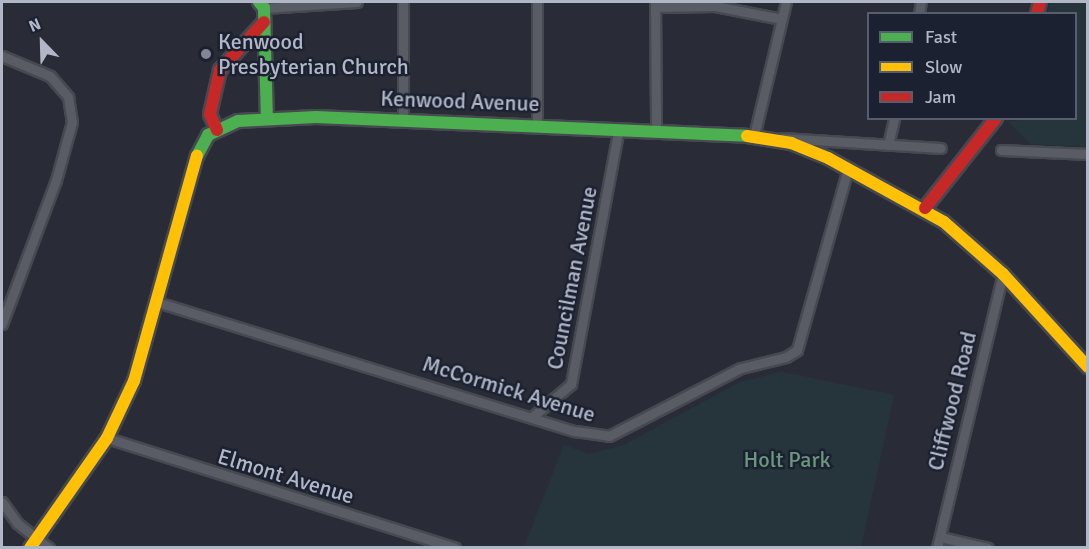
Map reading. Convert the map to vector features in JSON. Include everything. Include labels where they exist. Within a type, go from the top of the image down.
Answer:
[{"type":"main road","points":[[262,4],[267,119]]},
{"type":"main road","points":[[33,544],[107,438],[143,356],[190,171],[204,140],[217,130],[210,114],[220,70],[264,22]]},
{"type":"main road","name":"Kenwood Avenue","points":[[217,130],[238,121],[267,119],[403,119],[656,129],[773,139],[848,168],[925,208],[1003,274],[1088,367]]},
{"type":"main road","points":[[925,208],[994,120]]},
{"type":"street","points":[[262,4],[357,2]]},
{"type":"street","points":[[403,2],[403,119]]},
{"type":"street","points":[[537,2],[537,124]]},
{"type":"street","points":[[754,136],[786,2]]},
{"type":"street","points":[[656,129],[655,4],[721,6],[782,19]]},
{"type":"street","points":[[2,56],[50,76],[68,97],[72,122],[56,180],[2,324]]},
{"type":"street","points":[[888,145],[894,120]]},
{"type":"street","name":"Councilman Avenue","points":[[532,417],[571,384],[620,128]]},
{"type":"street","points":[[773,139],[941,148]]},
{"type":"street","points":[[1001,150],[1088,154]]},
{"type":"street","name":"McCormick Avenue","points":[[157,302],[574,431],[609,436],[741,368],[794,353],[848,168]]},
{"type":"street","name":"Cliffwood Road","points":[[939,542],[1003,274]]},
{"type":"street","points":[[1059,334],[1088,358]]},
{"type":"street","name":"Elmont Avenue","points":[[107,438],[455,548]]},
{"type":"street","points":[[2,502],[33,544],[49,548]]},
{"type":"street","points":[[939,542],[988,548]]},
{"type":"green space","points":[[1050,2],[1087,2],[1087,147],[1031,144],[1007,121],[1077,120],[1077,12],[1047,12]]},
{"type":"green space","name":"Holt Park","points":[[782,372],[894,395],[861,547],[524,547],[564,445],[589,454],[624,445],[740,382]]},
{"type":"traffic: fast","points":[[259,2],[264,8],[267,119]]},
{"type":"traffic: fast","points":[[197,156],[208,135],[238,121],[316,117],[747,136]]},
{"type":"traffic: slow","points":[[747,136],[791,143],[828,158],[944,222],[1003,274],[1088,367]]},
{"type":"traffic: slow","points":[[30,548],[107,438],[134,381],[197,156]]},
{"type":"traffic: jam","points":[[1038,12],[1040,2]]},
{"type":"traffic: jam","points":[[217,130],[210,114],[220,70],[264,22]]},
{"type":"traffic: jam","points":[[925,208],[994,120]]},
{"type":"place","name":"Kenwood Presbyterian Church","points":[[206,54]]}]
